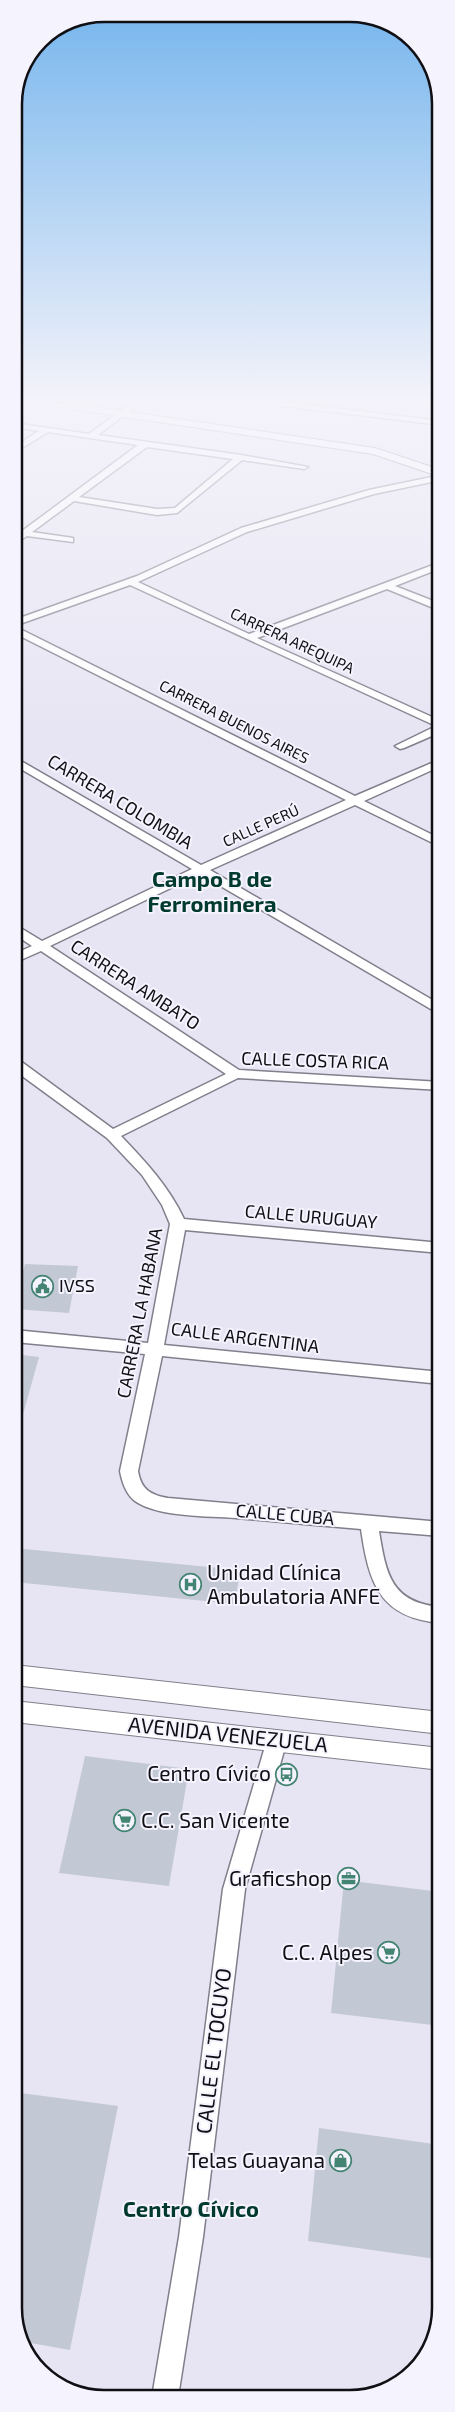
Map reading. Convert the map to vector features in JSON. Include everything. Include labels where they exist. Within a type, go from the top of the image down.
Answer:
[{"type":"street","points":[[25,533],[48,516]]},
{"type":"street","points":[[23,620],[131,582],[244,530],[293,516]]},
{"type":"street","points":[[25,533],[70,540]]},
{"type":"street","points":[[249,638],[432,569]]},
{"type":"street","name":"CARRERA AREQUIPA","points":[[131,582],[432,722]]},
{"type":"street","points":[[388,586],[432,604]]},
{"type":"street","name":"CARRERA BUENOS AIRES","points":[[23,632],[432,839]]},
{"type":"street","points":[[400,746],[432,730]]},
{"type":"street","name":"CARRERA COLOMBIA","points":[[23,765],[432,1006]]},
{"type":"street","name":"CALLE PERÚ","points":[[23,955],[200,870],[432,766]]},
{"type":"street","name":"CARRERA AMBATO","points":[[23,934],[236,1074]]},
{"type":"street","name":"CARRERA LA HABANA","points":[[23,1069],[112,1135],[147,1172],[169,1204],[178,1224],[155,1348],[129,1471],[133,1490]]},
{"type":"street","name":"CALLE COSTA RICA","points":[[112,1135],[236,1074],[432,1085]]},
{"type":"street","name":"CALLE URUGUAY","points":[[178,1224],[432,1247]]},
{"type":"street","name":"CALLE ARGENTINA","points":[[22,1337],[155,1348],[330,1369],[432,1377]]},
{"type":"street","name":"CALLE CUBA","points":[[133,1490],[142,1498],[160,1503],[432,1528]]},
{"type":"street","points":[[369,1522],[375,1555],[390,1594],[396,1602],[414,1611],[432,1614]]},
{"type":"street","name":"AVENIDA VENEZUELA","points":[[22,1676],[432,1721]]},
{"type":"street","name":"AVENIDA VENEZUELA","points":[[22,1712],[432,1758]]},
{"type":"street","name":"CALLE EL TOCUYO","points":[[166,2390],[191,2237],[234,1889],[278,1740]]},
{"type":"building","points":[[25,1264],[78,1266],[69,1313],[22,1310],[23,1271]]},
{"type":"building","points":[[22,1355],[39,1357],[22,1417]]},
{"type":"building","points":[[22,1549],[240,1570],[235,1604],[22,1583]]},
{"type":"building","name":"C.C. San Vicente","points":[[85,1756],[189,1769],[169,1886],[59,1873]]},
{"type":"building","name":"C.C. Alpes","points":[[344,1880],[432,1891],[432,2025],[331,2013]]},
{"type":"building","points":[[22,2093],[118,2106],[70,2350],[31,2343],[23,2318]]},
{"type":"building","points":[[319,2128],[432,2144],[432,2258],[308,2241]]},
{"type":"place","name":"IVSS","points":[[43,1286]]},
{"type":"place","name":"Unidad Clínica Ambulatoria ANFE","points":[[191,1585]]},
{"type":"place","name":"Centro Cívico","points":[[287,1774]]},
{"type":"place","name":"C.C. San Vicente","points":[[125,1821]]},
{"type":"place","name":"Graficshop","points":[[348,1879]]},
{"type":"place","name":"C.C. Alpes","points":[[389,1953]]},
{"type":"place","name":"Telas Guayana","points":[[341,2161]]},
{"type":"district","name":"Campo B de Ferrominera","points":[[212,892]]},
{"type":"district","name":"Centro Cívico","points":[[191,2209]]}]
